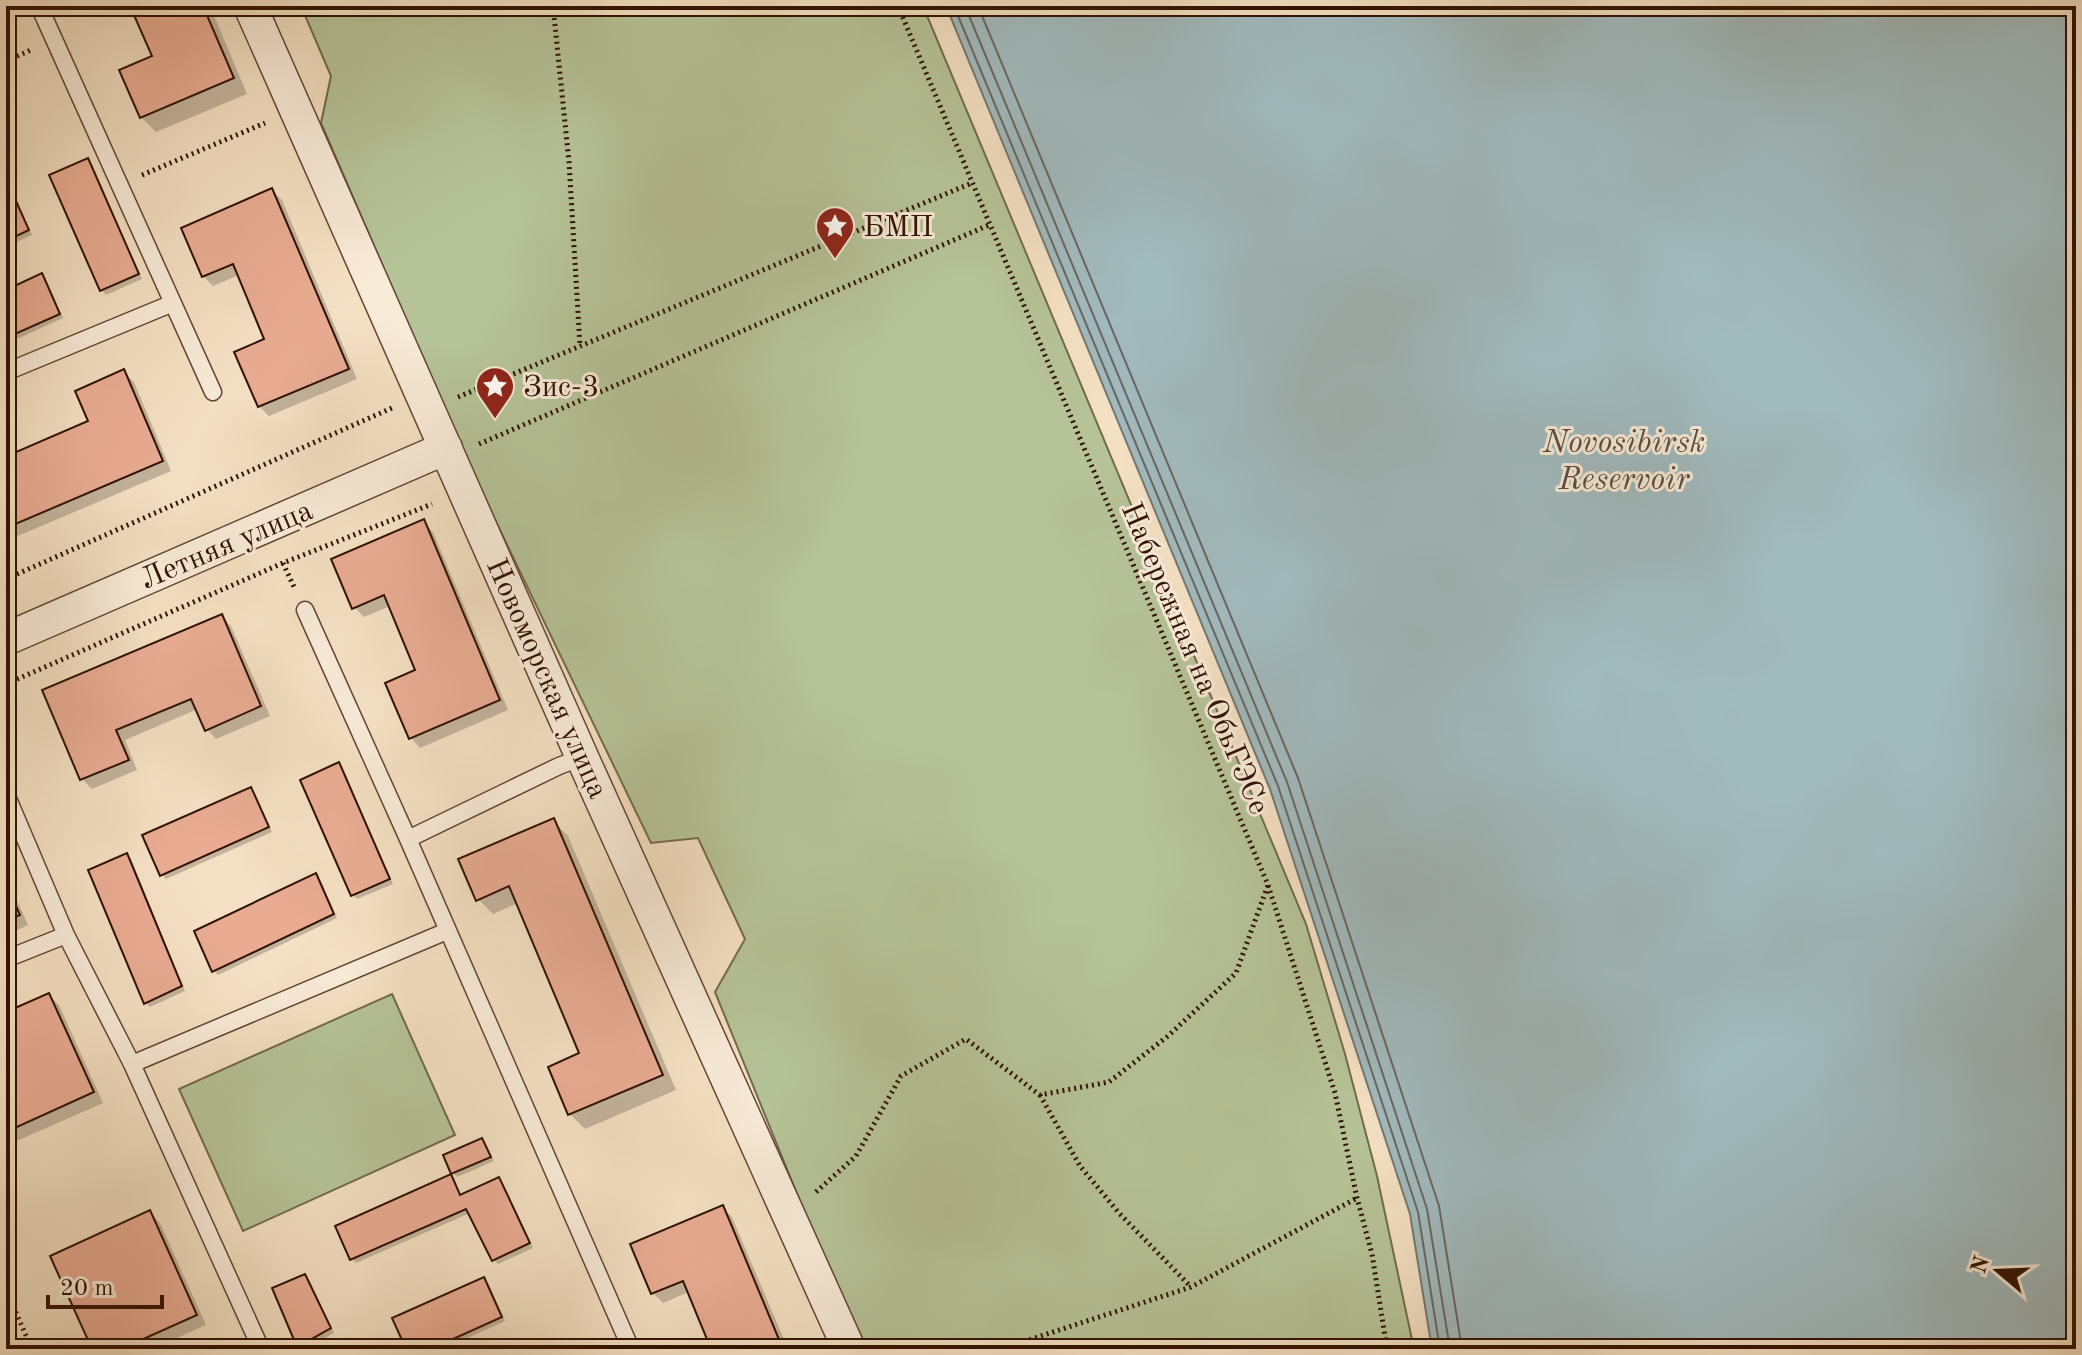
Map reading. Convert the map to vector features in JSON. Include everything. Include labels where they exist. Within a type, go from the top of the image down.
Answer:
[{"type":"street","name":"Новоморская улица","points":[[250,6],[457,448],[582,757],[849,1349]]},
{"type":"street","name":"Летняя улица","points":[[6,639],[457,448]]},
{"type":"lane","points":[[39,6],[213,392]]},
{"type":"lane","points":[[6,372],[173,303]]},
{"type":"lane","points":[[305,610],[631,1349]]},
{"type":"lane","points":[[408,839],[582,757]]},
{"type":"lane","points":[[6,794],[66,935],[132,1064],[261,1349]]},
{"type":"lane","points":[[132,1064],[447,931]]},
{"type":"lane","points":[[6,959],[66,935]]},
{"type":"path","points":[[553,6],[569,162],[580,346]]},
{"type":"path","name":"Набережная на ОбьГЭСе","points":[[898,6],[1268,885],[1335,1093],[1372,1254],[1387,1349]]},
{"type":"path","points":[[119,185],[273,120]]},
{"type":"path","points":[[449,401],[972,183]]},
{"type":"path","points":[[457,448],[989,225]]},
{"type":"path","points":[[6,579],[397,406]]},
{"type":"path","points":[[6,684],[283,563],[434,504]]},
{"type":"path","points":[[1040,1095],[1109,1082],[1168,1036],[1236,973],[1268,885]]},
{"type":"path","points":[[815,1192],[856,1156],[901,1076],[966,1039],[1040,1095],[1080,1166],[1119,1213],[1191,1287]]},
{"type":"path","points":[[1001,1349],[1191,1287],[1357,1198]]},
{"type":"path","points":[[6,1290],[32,1349]]},
{"type":"green space","points":[[301,6],[923,6],[1306,924],[1377,1176],[1414,1349],[860,1349],[715,992],[745,939],[698,838],[651,843],[470,468],[321,123],[331,76]]},
{"type":"green space","points":[[392,994],[455,1135],[243,1231],[179,1089]]},
{"type":"water","name":"Novosibirsk Reservoir","points":[[946,6],[2076,6],[2076,1349],[1432,1349],[1410,1214],[1270,789]]},
{"type":"building","points":[[130,6],[203,6],[234,78],[140,118],[119,70],[152,56]]},
{"type":"building","points":[[88,158],[139,274],[100,291],[49,175]]},
{"type":"building","points":[[272,188],[349,369],[258,407],[234,352],[264,339],[233,264],[202,277],[181,228]]},
{"type":"building","points":[[11,190],[29,230],[6,241],[6,192]]},
{"type":"building","points":[[42,273],[60,314],[6,338],[6,290]]},
{"type":"building","points":[[124,369],[163,461],[6,528],[6,435],[14,453],[88,421],[75,391]]},
{"type":"building","points":[[424,519],[500,700],[409,739],[385,683],[415,670],[384,595],[352,609],[331,559]]},
{"type":"building","points":[[222,614],[261,706],[205,731],[191,699],[116,730],[129,760],[80,780],[42,690]]},
{"type":"building","points":[[339,762],[390,879],[351,896],[300,780]]},
{"type":"building","points":[[251,787],[269,827],[160,876],[142,835]]},
{"type":"building","points":[[554,818],[663,1075],[568,1115],[548,1067],[579,1053],[509,886],[476,901],[458,859]]},
{"type":"building","points":[[127,853],[182,986],[144,1004],[88,870]]},
{"type":"building","points":[[316,873],[334,914],[212,972],[194,931]]},
{"type":"building","points":[[6,884],[20,915],[6,921]]},
{"type":"building","points":[[49,993],[94,1092],[6,1132],[6,1012]]},
{"type":"building","points":[[482,1138],[491,1157],[451,1174],[443,1155]]},
{"type":"building","points":[[451,1174],[460,1195],[499,1177],[530,1243],[492,1261],[466,1209],[350,1260],[335,1226]]},
{"type":"building","points":[[723,1205],[783,1349],[711,1349],[683,1281],[651,1294],[630,1244]]},
{"type":"building","points":[[150,1210],[197,1315],[121,1349],[92,1349],[50,1256]]},
{"type":"building","points":[[305,1274],[331,1328],[297,1347],[272,1288]]},
{"type":"building","points":[[484,1277],[502,1317],[431,1349],[406,1349],[392,1318]]},
{"type":"place","name":"БМП","points":[[835,260]]},
{"type":"place","name":"Зис-3","points":[[495,420]]}]
